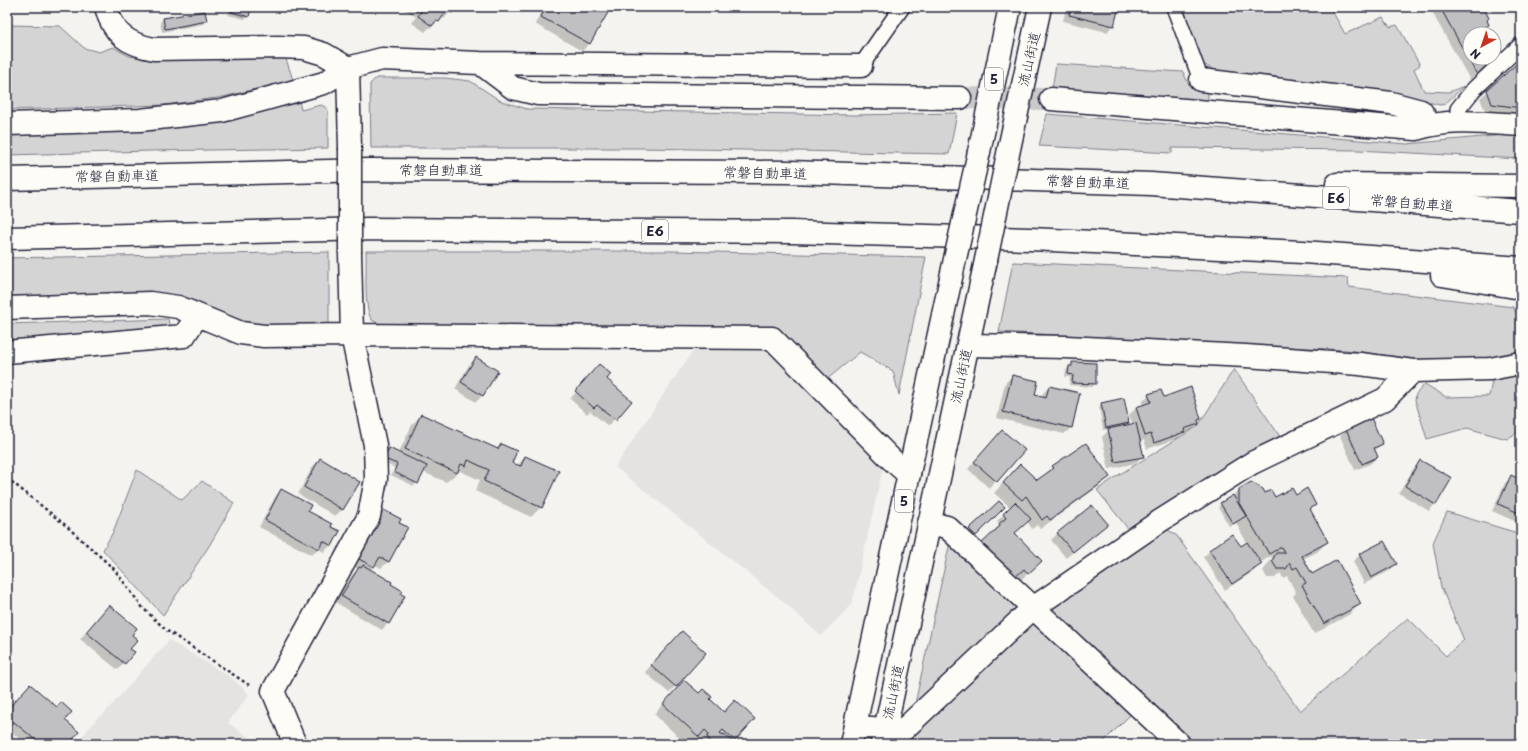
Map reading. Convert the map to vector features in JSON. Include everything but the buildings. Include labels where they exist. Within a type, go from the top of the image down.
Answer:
[{"type":"main road","points":[[106,7],[108,17],[116,30],[125,39],[138,46],[154,49],[304,48],[324,54],[348,68]]},
{"type":"main road","name":"流山街道","points":[[853,735],[1010,7]]},
{"type":"main road","name":"流山街道","points":[[883,736],[1040,7]]},
{"type":"main road","points":[[7,124],[140,120],[222,111],[324,83],[348,68],[382,60],[480,63],[861,66]]},
{"type":"main road","points":[[480,63],[513,88],[538,94],[960,98]]},
{"type":"main road","points":[[295,744],[273,691],[369,516],[376,479],[375,445],[352,335],[348,68]]},
{"type":"main road","points":[[1201,80],[1391,103],[1421,111],[1430,125]]},
{"type":"main road","points":[[1051,99],[1416,129],[1430,125],[1458,121],[1521,125]]},
{"type":"main road","name":"常磐自動車道","points":[[7,179],[369,170],[790,172],[1151,184],[1521,211]]},
{"type":"main road","points":[[1151,184],[1521,186]]},
{"type":"main road","name":"E6","points":[[7,238],[368,229],[792,232],[1030,239],[1303,252],[1521,268]]},
{"type":"main road","points":[[1303,252],[1521,288]]},
{"type":"main road","points":[[7,308],[150,303],[178,307],[241,333],[264,336],[352,335],[772,338],[891,459],[909,475]]},
{"type":"main road","points":[[7,352],[184,336],[197,316]]},
{"type":"main road","points":[[968,345],[1066,347],[1246,356],[1360,364],[1413,371],[1490,369],[1521,363]]},
{"type":"main road","points":[[853,735],[883,736],[903,730],[1033,608],[1160,521],[1252,463],[1385,399],[1413,371]]},
{"type":"main road","points":[[929,523],[947,527],[1179,744]]},
{"type":"lane","points":[[861,66],[902,7]]},
{"type":"lane","points":[[1174,7],[1201,80]]},
{"type":"lane","points":[[1458,121],[1458,109],[1474,89],[1521,45]]},
{"type":"path","points":[[7,478],[64,524],[114,569],[144,608],[166,630],[262,694],[273,691]]},
{"type":"shaded area","points":[[1181,7],[1330,7],[1345,34],[1383,17],[1390,27],[1397,25],[1420,65],[1414,69],[1424,91],[1449,92],[1464,86],[1445,104],[1440,105],[1407,97],[1279,82],[1279,77],[1216,71],[1203,64]]},
{"type":"shaded area","points":[[7,25],[60,26],[84,48],[99,52],[113,47],[129,56],[141,58],[285,56],[293,80],[223,97],[164,105],[7,110]]},
{"type":"shaded area","points":[[1056,64],[1183,72],[1190,87],[1208,91],[1208,102],[1052,89]]},
{"type":"shaded area","points":[[376,78],[445,78],[470,81],[501,101],[527,109],[854,115],[957,113],[949,154],[641,148],[371,148],[370,84]]},
{"type":"shaded area","points":[[299,101],[301,110],[321,105],[327,108],[328,148],[7,155],[7,132],[248,114]]},
{"type":"shaded area","points":[[1047,114],[1407,144],[1514,134],[1521,135],[1521,159],[1358,150],[1172,148],[1172,153],[1039,146]]},
{"type":"shaded area","points":[[366,251],[671,251],[926,257],[899,395],[893,371],[860,352],[825,381],[777,330],[387,326],[372,320],[367,307]]},
{"type":"shaded area","points":[[329,252],[329,328],[248,328],[227,321],[199,302],[178,297],[7,303],[7,258]]},
{"type":"shaded area","points":[[1013,262],[1348,278],[1349,287],[1513,307],[1516,313],[1521,314],[1521,351],[1483,359],[1440,360],[1415,359],[1346,350],[999,332]]},
{"type":"shaded area","points":[[168,319],[170,329],[7,343],[7,324]]},
{"type":"shaded area","points":[[694,349],[774,351],[884,463],[852,604],[821,636],[779,598],[615,467]]},
{"type":"shaded area","points":[[1234,369],[1281,438],[1238,458],[1129,530],[1097,490],[1198,426]]},
{"type":"shaded area","points":[[1521,373],[1521,430],[1507,439],[1467,428],[1427,439],[1415,400],[1416,394],[1425,384],[1446,397],[1489,396],[1493,377]]},
{"type":"shaded area","points":[[137,470],[182,500],[202,481],[234,503],[209,546],[163,615],[103,550],[113,532]]},
{"type":"shaded area","points":[[1447,512],[1521,534],[1521,744],[1193,744],[1049,611],[1164,527],[1177,536],[1300,711],[1408,618],[1446,656],[1464,640],[1441,587],[1433,543]]},
{"type":"shaded area","points":[[950,542],[1022,608],[915,704]]},
{"type":"shaded area","points":[[1035,621],[1133,712],[1101,744],[912,744],[914,736]]},
{"type":"shaded area","points":[[169,640],[232,678],[249,694],[228,723],[259,744],[76,744],[100,715],[102,716]]},
{"type":"tunnel","points":[[960,98],[1051,99]]}]
